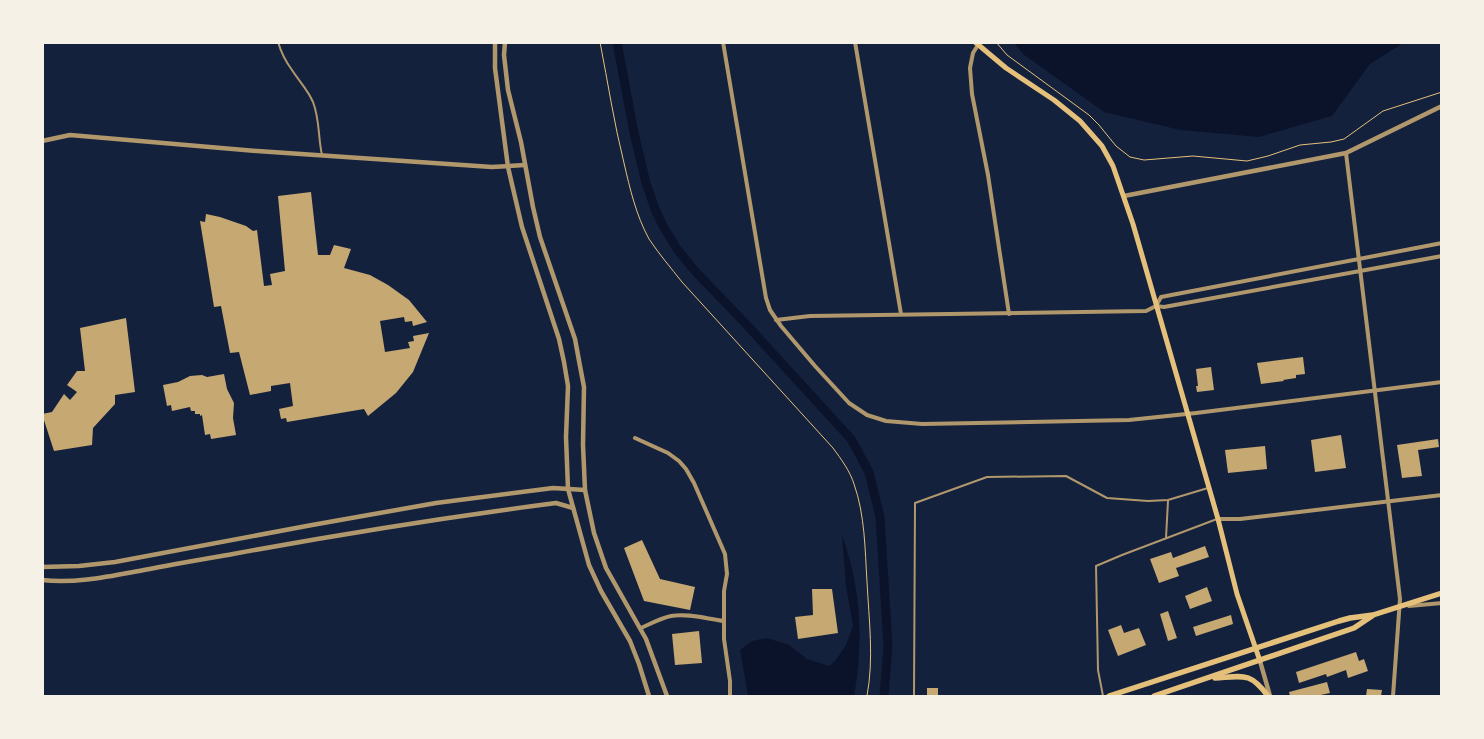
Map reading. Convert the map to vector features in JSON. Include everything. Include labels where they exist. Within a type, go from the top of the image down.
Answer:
[{"type":"main road","points":[[976,44],[1080,121],[1102,146],[1113,166],[1124,196],[1238,594],[1260,661]]},
{"type":"main road","points":[[1109,696],[1344,619],[1373,616],[1442,593]]},
{"type":"main road","points":[[1154,696],[1354,628],[1373,616]]},
{"type":"main road","points":[[1206,679],[1249,678],[1259,684],[1269,696]]},
{"type":"street","points":[[495,42],[495,68],[508,167],[522,227],[559,339],[568,386],[566,437],[568,489],[589,565],[601,591],[630,641],[649,696]]},
{"type":"street","points":[[505,42],[504,55],[508,90],[540,238],[575,339],[584,387],[583,445],[585,490],[594,533],[606,568],[641,628],[666,696]]},
{"type":"street","points":[[723,42],[766,298],[776,320],[814,366],[849,403],[866,415],[886,421],[922,424],[1128,420],[1442,382]]},
{"type":"street","points":[[855,42],[901,314]]},
{"type":"street","points":[[976,44],[970,68],[972,94],[986,166],[1010,314]]},
{"type":"street","points":[[1124,196],[1346,153],[1442,106]]},
{"type":"street","points":[[42,141],[73,135],[322,156],[492,167],[525,165]]},
{"type":"street","points":[[1346,153],[1400,607],[1393,696]]},
{"type":"street","points":[[1156,306],[1161,297],[1442,243]]},
{"type":"street","points":[[776,320],[810,316],[1010,314],[1146,310],[1156,306],[1164,307],[1442,256]]},
{"type":"street","points":[[635,438],[679,461],[694,483],[726,558],[727,574],[724,591],[724,621],[730,696]]},
{"type":"street","points":[[42,567],[79,566],[115,562],[436,503],[553,488],[585,490]]},
{"type":"street","points":[[1218,519],[1240,519],[1442,495]]},
{"type":"street","points":[[42,580],[110,577],[341,534],[439,518],[556,503],[573,508]]},
{"type":"street","points":[[1400,607],[1442,602]]},
{"type":"street","points":[[641,628],[661,619],[684,615],[724,621]]},
{"type":"street","points":[[1260,661],[1269,696]]},
{"type":"lane","points":[[278,42],[292,70],[305,86],[313,101],[318,120],[322,156]]},
{"type":"lane","points":[[914,696],[915,503],[986,477],[1066,476],[1107,498],[1148,501],[1168,500],[1209,488]]},
{"type":"lane","points":[[1166,538],[1168,500]]},
{"type":"lane","points":[[1103,696],[1098,670],[1096,566],[1218,519]]},
{"type":"path","points":[[600,42],[632,198],[650,240],[682,282],[833,448],[845,465],[854,483],[859,503],[865,554],[871,646],[868,696]]},
{"type":"path","points":[[996,42],[1007,55],[1089,115],[1125,154],[1144,160],[1193,156],[1247,160],[1268,156],[1300,145],[1331,142],[1344,139],[1383,111],[1442,92]]},
{"type":"water","points":[[1014,43],[1403,43],[1370,64],[1332,116],[1259,137],[1180,130],[1104,112],[1023,54]]},
{"type":"water","points":[[842,535],[853,574],[859,615],[859,655],[854,696],[748,696],[740,650],[752,641],[767,638],[789,645],[807,659],[829,666],[835,661],[846,645],[853,626],[846,586]]},
{"type":"building","points":[[311,192],[318,255],[330,255],[334,245],[351,249],[344,268],[370,275],[388,285],[409,300],[427,322],[413,326],[412,321],[405,322],[404,317],[380,321],[385,352],[410,348],[408,342],[414,341],[413,336],[429,333],[413,372],[396,393],[368,416],[364,409],[287,422],[286,418],[281,419],[279,409],[293,406],[290,383],[271,386],[271,391],[250,395],[239,352],[230,353],[221,306],[214,307],[200,221],[205,222],[206,214],[246,226],[253,231],[257,230],[264,286],[272,285],[270,274],[285,271],[278,196]]},
{"type":"building","points":[[126,318],[135,392],[115,395],[115,404],[93,428],[92,445],[54,451],[42,414],[52,412],[64,394],[70,400],[77,392],[67,385],[77,371],[85,371],[80,328]]},
{"type":"building","points":[[1303,357],[1305,374],[1296,375],[1296,378],[1284,381],[1261,384],[1257,363]]},
{"type":"building","points":[[1211,367],[1214,390],[1197,392],[1196,369]]},
{"type":"building","points":[[224,374],[227,389],[234,403],[233,418],[236,435],[211,439],[210,434],[205,435],[202,415],[195,414],[195,411],[191,411],[190,407],[172,411],[171,405],[167,406],[163,385],[178,382],[190,376],[202,375],[207,377]]},
{"type":"building","points":[[1341,435],[1346,468],[1315,472],[1311,440]]},
{"type":"building","points":[[1438,439],[1439,447],[1418,450],[1422,476],[1402,478],[1397,445]]},
{"type":"building","points":[[1265,446],[1267,469],[1228,473],[1225,450]]},
{"type":"building","points":[[642,540],[660,579],[695,587],[690,610],[644,601],[624,548]]},
{"type":"building","points":[[1205,546],[1209,557],[1176,568],[1179,576],[1159,583],[1150,559],[1171,552],[1173,558]]},
{"type":"building","points":[[1207,587],[1212,601],[1190,609],[1185,596]]},
{"type":"building","points":[[812,589],[832,589],[838,633],[798,639],[795,617],[813,615]]},
{"type":"building","points":[[1168,611],[1177,638],[1168,641],[1160,614]]},
{"type":"building","points":[[1231,615],[1233,624],[1196,636],[1193,627]]},
{"type":"building","points":[[1121,625],[1124,633],[1139,628],[1146,645],[1118,656],[1108,630]]},
{"type":"building","points":[[699,631],[702,663],[675,665],[672,634]]},
{"type":"building","points":[[1356,652],[1359,661],[1364,659],[1368,671],[1348,678],[1346,670],[1327,677],[1326,674],[1299,683],[1296,672]]},
{"type":"building","points":[[1327,682],[1330,693],[1316,696],[1290,696],[1289,692]]},
{"type":"building","points":[[927,688],[938,688],[938,696],[927,696]]},
{"type":"building","points":[[1367,689],[1382,690],[1381,696],[1366,696]]},
{"type":"waterway","points":[[617,42],[634,133],[646,183],[663,226],[677,249],[694,270],[851,439],[869,472],[880,517],[888,646],[884,696]]}]
